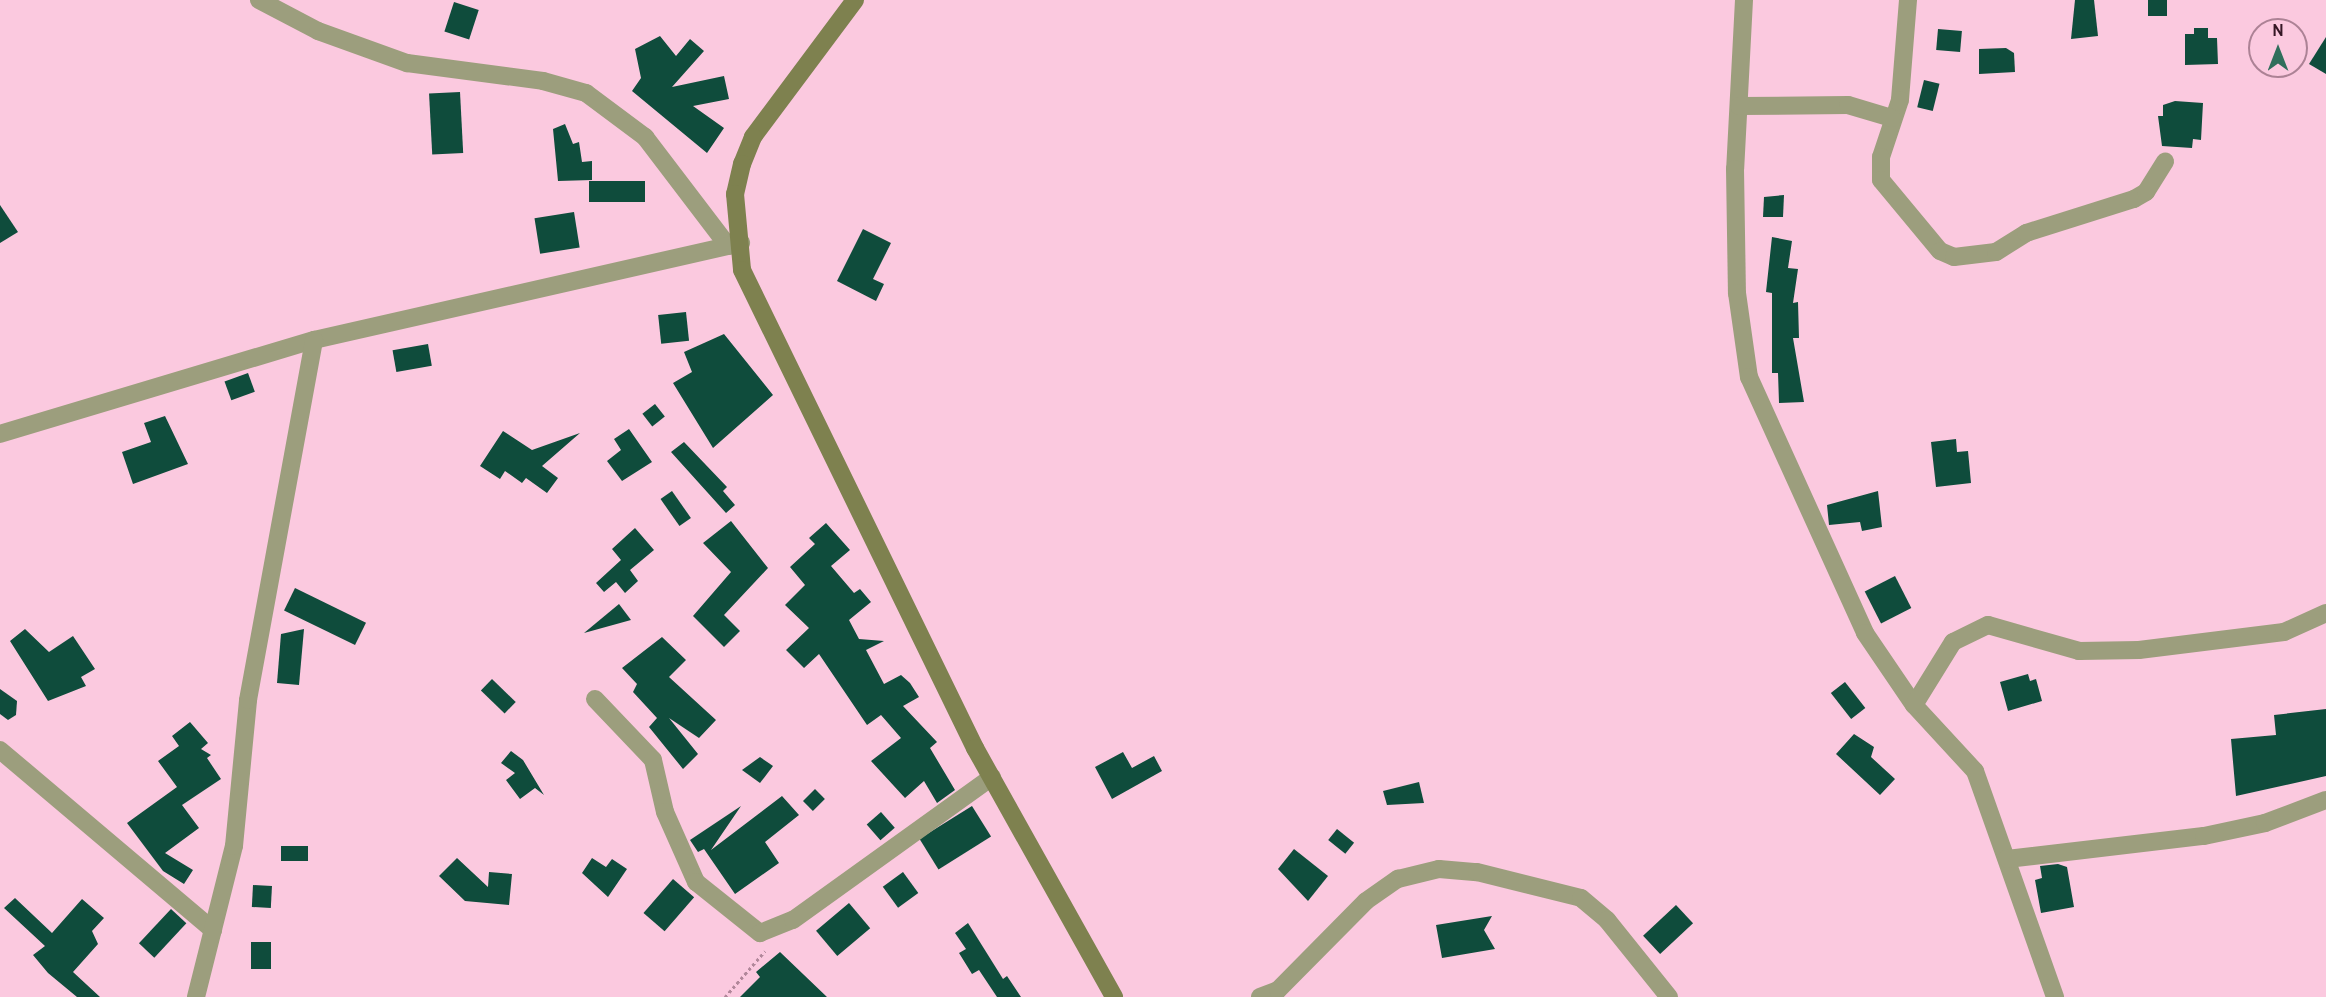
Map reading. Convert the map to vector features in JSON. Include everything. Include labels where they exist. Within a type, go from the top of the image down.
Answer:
[{"type":"main road","points":[[855,0],[753,137],[735,194],[734,245],[751,291],[992,777],[1114,997]]},
{"type":"street","points":[[0,434],[314,340],[734,245],[645,137],[586,93],[543,81],[407,63],[318,31],[259,0]]},
{"type":"street","points":[[1744,0],[1738,106],[1737,293],[1749,377],[1865,633],[1914,705],[1975,771],[2055,997]]},
{"type":"street","points":[[1908,0],[1904,73],[1892,118],[1881,180],[1930,241],[1954,257],[1996,252],[2026,234],[2134,199],[2146,192],[2165,161]]},
{"type":"street","points":[[1738,106],[1848,105],[1892,118]]},
{"type":"street","points":[[196,997],[234,846],[248,700],[314,340]]},
{"type":"street","points":[[1914,705],[1953,642],[1988,625],[2079,651],[2139,650],[2284,632],[2326,613]]},
{"type":"street","points":[[595,699],[653,760],[665,812],[696,882],[760,933],[793,920],[992,777]]},
{"type":"street","points":[[0,750],[213,930]]},
{"type":"street","points":[[2007,859],[2204,836],[2265,823],[2326,800]]},
{"type":"street","points":[[1260,997],[1289,980],[1366,901],[1398,879],[1439,869],[1477,872],[1581,898],[1607,920],[1669,997]]},
{"type":"path","points":[[725,997],[751,971]]},
{"type":"building","points":[[2075,0],[2094,0],[2098,36],[2071,39]]},
{"type":"building","points":[[2148,0],[2167,0],[2167,16],[2148,16]]},
{"type":"building","points":[[454,2],[479,10],[469,40],[444,31]]},
{"type":"building","points":[[2194,28],[2208,28],[2208,38],[2217,38],[2218,64],[2185,65],[2185,34],[2194,34]]},
{"type":"building","points":[[1938,29],[1962,31],[1960,52],[1936,50]]},
{"type":"building","points":[[660,36],[676,56],[690,39],[704,51],[672,87],[724,76],[729,99],[693,106],[724,128],[707,153],[632,91],[641,78],[635,49]]},
{"type":"building","points":[[2326,37],[2326,74],[2309,64]]},
{"type":"building","points":[[2006,48],[2014,53],[2015,72],[1979,74],[1979,49]]},
{"type":"building","points":[[1924,80],[1940,84],[1933,111],[1917,107]]},
{"type":"building","points":[[460,92],[463,153],[432,155],[429,94]]},
{"type":"building","points":[[2175,101],[2203,103],[2201,140],[2193,139],[2192,148],[2162,146],[2158,116],[2163,116],[2163,105]]},
{"type":"building","points":[[565,124],[573,144],[579,142],[582,162],[592,161],[592,180],[558,181],[553,129]]},
{"type":"building","points":[[589,181],[645,181],[645,202],[589,202]]},
{"type":"building","points":[[1784,195],[1783,217],[1763,217],[1764,197]]},
{"type":"building","points":[[0,205],[18,232],[0,243]]},
{"type":"building","points":[[574,212],[580,248],[540,254],[534,218]]},
{"type":"building","points":[[863,229],[891,243],[873,279],[884,284],[876,301],[837,281]]},
{"type":"building","points":[[1772,237],[1792,241],[1788,268],[1798,269],[1793,303],[1798,302],[1799,338],[1793,338],[1804,402],[1779,403],[1778,373],[1772,373],[1772,293],[1766,292]]},
{"type":"building","points":[[686,312],[689,341],[661,344],[658,315]]},
{"type":"building","points":[[724,334],[773,395],[713,448],[673,383],[692,372],[684,352]]},
{"type":"building","points":[[428,344],[432,366],[396,372],[393,350]]},
{"type":"building","points":[[248,373],[255,392],[231,400],[225,382]]},
{"type":"building","points":[[655,404],[665,417],[652,426],[642,414]]},
{"type":"building","points":[[165,416],[188,464],[133,484],[122,452],[151,442],[144,423]]},
{"type":"building","points":[[629,429],[652,462],[622,481],[607,461],[621,450],[614,439]]},
{"type":"building","points":[[503,431],[532,450],[580,433],[542,466],[558,478],[547,493],[526,478],[522,483],[505,471],[500,479],[480,466]]},
{"type":"building","points":[[1956,439],[1957,452],[1968,451],[1971,483],[1936,487],[1931,442]]},
{"type":"building","points":[[684,442],[727,487],[723,491],[735,505],[726,513],[671,452]]},
{"type":"building","points":[[672,491],[691,518],[679,526],[661,499]]},
{"type":"building","points":[[1878,491],[1882,527],[1862,531],[1860,522],[1829,525],[1827,505]]},
{"type":"building","points":[[731,521],[768,568],[724,615],[740,631],[724,647],[693,616],[731,572],[703,543]]},
{"type":"building","points":[[826,523],[850,550],[831,566],[854,593],[860,589],[871,602],[849,620],[859,639],[884,641],[866,650],[884,684],[901,675],[910,683],[919,697],[903,706],[937,742],[930,748],[955,790],[937,803],[924,781],[905,798],[871,761],[901,738],[881,715],[867,725],[819,654],[804,668],[786,650],[809,628],[785,605],[805,585],[790,567],[815,544],[809,538]]},
{"type":"building","points":[[635,528],[654,550],[630,570],[638,581],[625,593],[616,582],[604,592],[596,583],[621,560],[612,549]]},
{"type":"building","points":[[1895,576],[1911,608],[1881,624],[1865,591]]},
{"type":"building","points":[[295,588],[366,623],[355,645],[284,610]]},
{"type":"building","points":[[619,604],[631,620],[584,633]]},
{"type":"building","points":[[25,629],[49,652],[73,636],[95,669],[81,677],[86,686],[48,701],[10,641]]},
{"type":"building","points":[[304,629],[299,685],[277,683],[281,634]]},
{"type":"building","points":[[662,637],[686,660],[669,677],[716,720],[699,738],[669,718],[698,754],[683,769],[649,727],[657,718],[633,692],[637,684],[622,668]]},
{"type":"building","points":[[2028,674],[2030,681],[2036,679],[2042,701],[2008,711],[2000,682]]},
{"type":"building","points":[[492,679],[516,702],[505,713],[481,691]]},
{"type":"building","points":[[1845,682],[1865,708],[1851,719],[1831,693]]},
{"type":"building","points":[[0,689],[17,701],[16,715],[8,720],[0,714]]},
{"type":"building","points":[[2326,709],[2326,776],[2236,796],[2231,739],[2276,735],[2274,715]]},
{"type":"building","points":[[190,722],[208,743],[201,749],[211,755],[207,758],[221,779],[182,805],[199,828],[165,853],[193,870],[184,884],[163,871],[127,823],[177,787],[158,761],[179,746],[172,736]]},
{"type":"building","points":[[1854,734],[1874,747],[1871,757],[1895,779],[1880,795],[1836,754]]},
{"type":"building","points":[[511,751],[523,760],[544,795],[535,788],[520,799],[506,780],[515,773],[501,763]]},
{"type":"building","points":[[1123,752],[1132,768],[1154,756],[1162,771],[1112,799],[1095,767]]},
{"type":"building","points":[[760,757],[773,766],[760,783],[742,770]]},
{"type":"building","points":[[1419,782],[1424,803],[1387,805],[1383,791]]},
{"type":"building","points":[[815,789],[825,799],[813,811],[803,801]]},
{"type":"building","points":[[782,796],[799,815],[765,842],[779,863],[735,894],[704,849],[698,852],[690,840],[741,806],[711,850]]},
{"type":"building","points":[[972,806],[991,837],[938,869],[919,839]]},
{"type":"building","points":[[881,812],[895,828],[880,840],[867,824]]},
{"type":"building","points":[[1337,829],[1354,843],[1345,854],[1328,840]]},
{"type":"building","points":[[281,846],[308,846],[308,861],[281,861]]},
{"type":"building","points":[[1294,849],[1328,876],[1308,901],[1278,869]]},
{"type":"building","points":[[457,858],[488,887],[489,872],[512,874],[509,905],[465,901],[439,876]]},
{"type":"building","points":[[592,858],[606,867],[612,859],[627,869],[608,897],[582,873]]},
{"type":"building","points":[[2058,864],[2067,867],[2074,907],[2041,913],[2035,880],[2042,878],[2040,866]]},
{"type":"building","points":[[903,872],[918,893],[898,908],[883,887]]},
{"type":"building","points":[[673,879],[694,897],[665,931],[643,913]]},
{"type":"building","points":[[253,885],[272,886],[271,908],[252,907]]},
{"type":"building","points":[[15,898],[52,933],[82,899],[104,918],[92,931],[98,944],[73,972],[100,997],[77,997],[48,973],[33,955],[45,946],[4,908]]},
{"type":"building","points":[[849,903],[870,928],[837,956],[816,931]]},
{"type":"building","points":[[1676,905],[1693,923],[1660,954],[1643,936]]},
{"type":"building","points":[[171,909],[186,923],[154,958],[139,943]]},
{"type":"building","points":[[1492,916],[1484,930],[1495,949],[1442,958],[1436,925]]},
{"type":"building","points":[[968,923],[1003,979],[1007,976],[1021,997],[997,997],[979,970],[972,974],[959,953],[966,949],[955,933]]},
{"type":"building","points":[[251,942],[271,942],[271,969],[251,969]]},
{"type":"building","points":[[780,952],[827,997],[740,997],[760,977],[756,972]]}]
